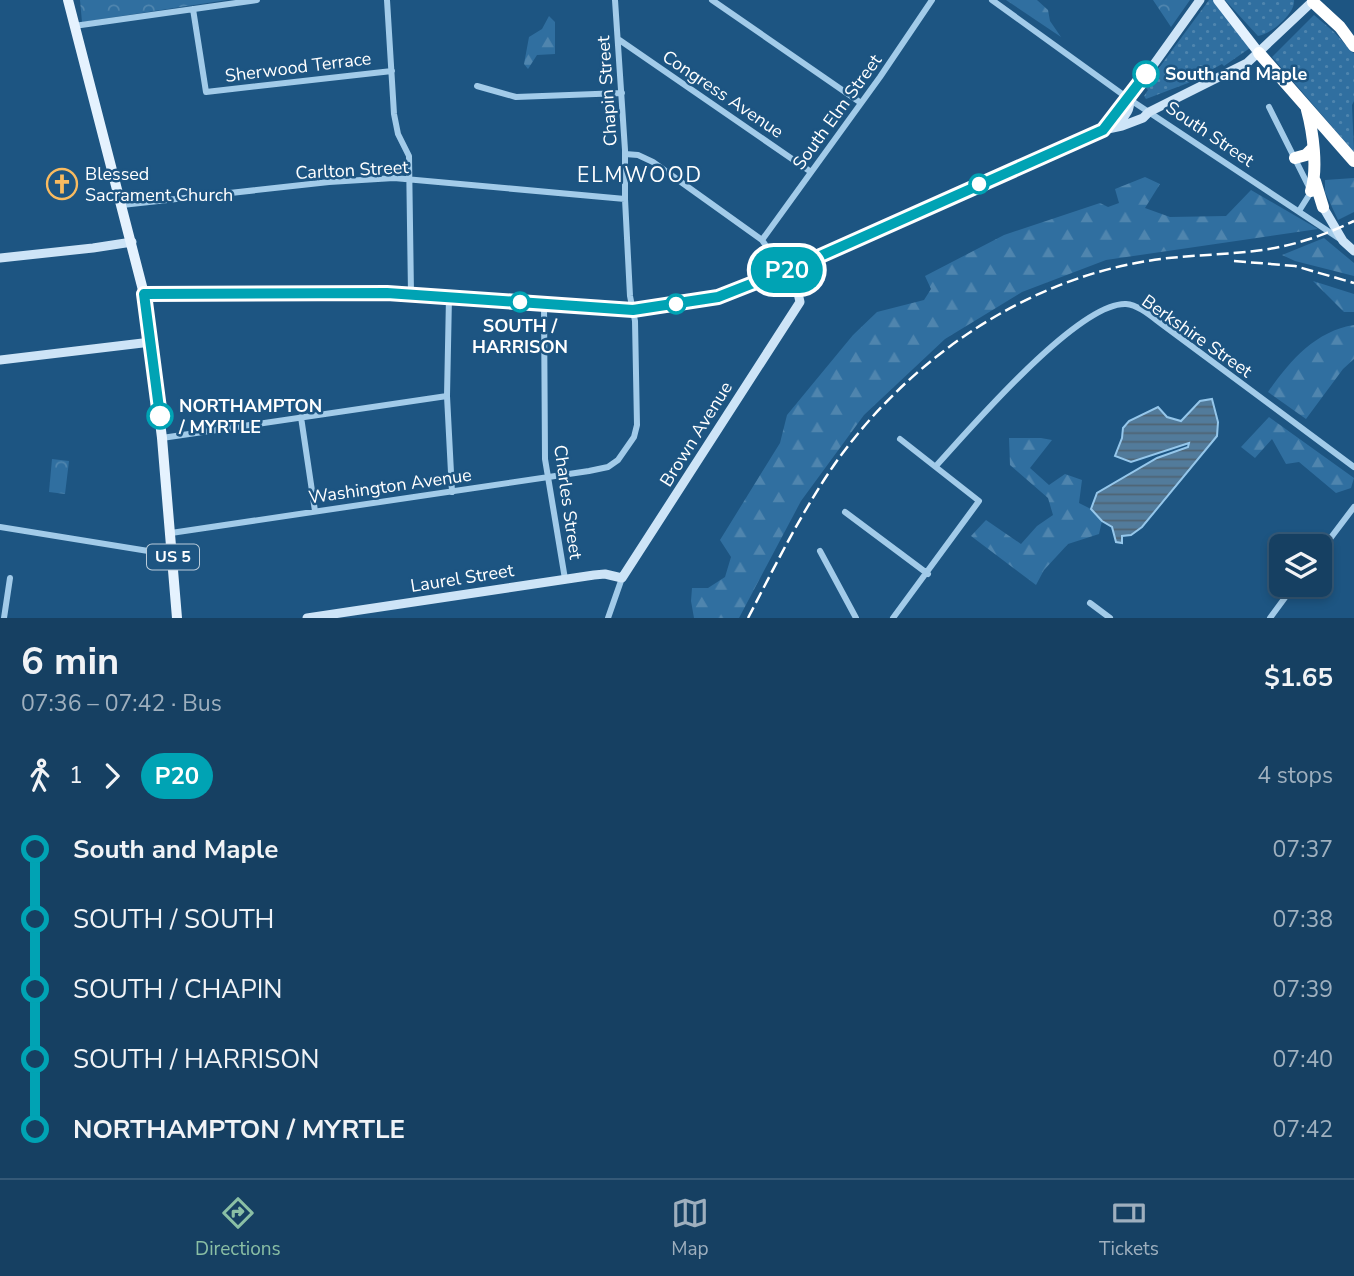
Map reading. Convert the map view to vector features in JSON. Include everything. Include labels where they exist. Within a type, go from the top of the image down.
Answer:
[{"type":"highway","points":[[1312,1],[1340,27],[1354,46]]},
{"type":"highway","points":[[1259,53],[1354,161]]},
{"type":"highway","points":[[1306,106],[1313,148],[1314,177],[1311,191]]},
{"type":"highway","points":[[1295,158],[1306,155],[1313,148]]},
{"type":"highway","points":[[1314,177],[1323,207]]},
{"type":"main road","name":"US 5","points":[[68,0],[144,294],[162,438],[177,618]]},
{"type":"main road","points":[[1103,130],[1127,114],[1129,99],[1200,0]]},
{"type":"main road","points":[[1218,0],[1259,53]]},
{"type":"main road","points":[[1149,112],[1247,62],[1312,1]]},
{"type":"main road","name":"South Street","points":[[144,294],[411,294],[633,310],[718,297],[1103,130],[1143,118],[1149,112]]},
{"type":"main road","points":[[1323,207],[1328,226],[1354,251]]},
{"type":"main road","points":[[0,258],[132,242]]},
{"type":"main road","name":"Brown Avenue","points":[[622,578],[800,302],[798,293],[783,271]]},
{"type":"main road","points":[[0,360],[151,342]]},
{"type":"main road","name":"Laurel Street","points":[[307,618],[599,574],[622,578]]},
{"type":"street","points":[[74,26],[257,0]]},
{"type":"street","points":[[387,0],[394,114],[398,134],[409,156],[411,294]]},
{"type":"street","name":"Chapin Street","points":[[613,465],[634,437],[637,425],[635,321],[625,199],[622,93],[615,0]]},
{"type":"street","points":[[712,0],[861,103]]},
{"type":"street","name":"South Elm Street","points":[[762,240],[932,0]]},
{"type":"street","points":[[992,0],[1149,112]]},
{"type":"street","name":"Sherwood Terrace","points":[[194,9],[206,92],[393,71]]},
{"type":"street","name":"Congress Avenue","points":[[618,39],[811,172]]},
{"type":"street","points":[[477,86],[516,96],[622,93]]},
{"type":"street","points":[[1269,107],[1311,191],[1323,207]]},
{"type":"street","name":"South Street","points":[[1149,112],[1298,211],[1328,226]]},
{"type":"street","points":[[625,154],[638,155],[653,162],[762,240],[783,271]]},
{"type":"street","name":"Carlton Street","points":[[122,205],[394,177],[625,199]]},
{"type":"street","points":[[1298,211],[1311,191]]},
{"type":"street","points":[[449,297],[447,396],[452,492]]},
{"type":"street","name":"Charles Street","points":[[544,303],[545,458],[565,579]]},
{"type":"street","name":"Berkshire Street","points":[[936,466],[1005,391],[1055,345],[1107,307],[1127,304],[1141,309],[1354,467]]},
{"type":"street","points":[[162,438],[447,396]]},
{"type":"street","points":[[301,417],[315,511]]},
{"type":"street","points":[[894,618],[979,501],[900,439]]},
{"type":"street","name":"Washington Avenue","points":[[171,533],[589,471],[613,465]]},
{"type":"street","points":[[1332,536],[1354,507]]},
{"type":"street","points":[[845,512],[928,574]]},
{"type":"street","points":[[0,527],[173,555]]},
{"type":"street","points":[[820,551],[856,618]]},
{"type":"street","points":[[4,618],[10,578]]},
{"type":"street","name":"Brown Avenue","points":[[608,618],[622,578]]},
{"type":"street","points":[[1270,618],[1285,597]]},
{"type":"street","points":[[1090,603],[1110,618]]},
{"type":"green space","points":[[80,0],[227,0],[82,22]]},
{"type":"green space","points":[[1006,0],[1037,0],[1048,10],[1050,21],[1061,37]]},
{"type":"green space","points":[[1153,0],[1190,0],[1171,27]]},
{"type":"green space","points":[[1209,0],[1213,0],[1250,48],[1224,66],[1222,64],[1188,83],[1146,99],[1144,96],[1148,90],[1145,87]]},
{"type":"green space","points":[[1225,0],[1294,0],[1294,5],[1281,22],[1269,32],[1258,36]]},
{"type":"green space","points":[[1314,15],[1354,54],[1354,152],[1272,57]]},
{"type":"green space","points":[[549,16],[555,22],[555,54],[537,55],[528,69],[524,64],[529,37],[542,29]]},
{"type":"green space","points":[[1145,177],[1160,184],[1145,208],[1170,217],[1226,216],[1251,190],[1318,229],[1106,260],[1022,292],[945,339],[864,415],[801,501],[739,618],[694,618],[692,588],[708,588],[725,577],[731,557],[720,540],[780,443],[787,415],[853,335],[877,312],[924,300],[931,289],[925,276],[1004,235],[1100,203],[1108,207],[1119,203],[1115,189]]},
{"type":"green space","points":[[1354,178],[1354,212],[1338,220],[1325,192],[1325,180]]},
{"type":"green space","points":[[1324,238],[1354,263],[1354,276],[1295,261],[1282,255]]},
{"type":"green space","points":[[1313,281],[1354,294],[1354,312],[1344,312]]},
{"type":"green space","points":[[1354,325],[1354,359],[1343,369],[1306,419],[1268,392],[1294,359],[1315,341],[1340,328]]},
{"type":"green space","points":[[1269,417],[1354,478],[1351,488],[1336,493],[1299,462],[1286,464],[1272,439],[1255,458],[1241,447]]},
{"type":"green space","points":[[1009,438],[1052,440],[1030,468],[1049,485],[1065,474],[1082,480],[1079,503],[1091,509],[1102,521],[1099,534],[1068,544],[1044,570],[1036,585],[971,536],[986,520],[1021,544],[1037,526],[1053,515],[1048,498],[1010,465]]},
{"type":"green space","points":[[52,459],[69,461],[65,494],[49,492]]},
{"type":"shaded area","points":[[1212,399],[1218,422],[1217,436],[1142,527],[1131,535],[1122,536],[1122,543],[1116,542],[1112,527],[1091,509],[1097,493],[1157,458],[1188,447],[1189,443],[1131,462],[1115,456],[1123,428],[1129,421],[1158,407],[1167,417],[1181,421],[1200,401]]},
{"type":"railway","points":[[748,618],[799,521],[834,465],[862,428],[894,394],[966,335],[1006,310],[1091,274],[1153,260],[1280,247],[1313,238],[1354,221]]},
{"type":"railway","points":[[1234,261],[1295,266],[1354,283]]},
{"type":"bus line","name":"P20","points":[[160,416],[144,294],[387,293],[633,310],[718,297],[809,261],[1103,130],[1146,74]]},
{"type":"place","name":"South and Maple","points":[[1146,74]]},
{"type":"place","name":"Blessed Sacrament Church","points":[[62,184]]},
{"type":"place","name":"SOUTH / HARRISON","points":[[520,302]]},
{"type":"place","name":"NORTHAMPTON / MYRTLE","points":[[160,416]]},
{"type":"district","name":"ELMWOOD","points":[[640,175]]}]
